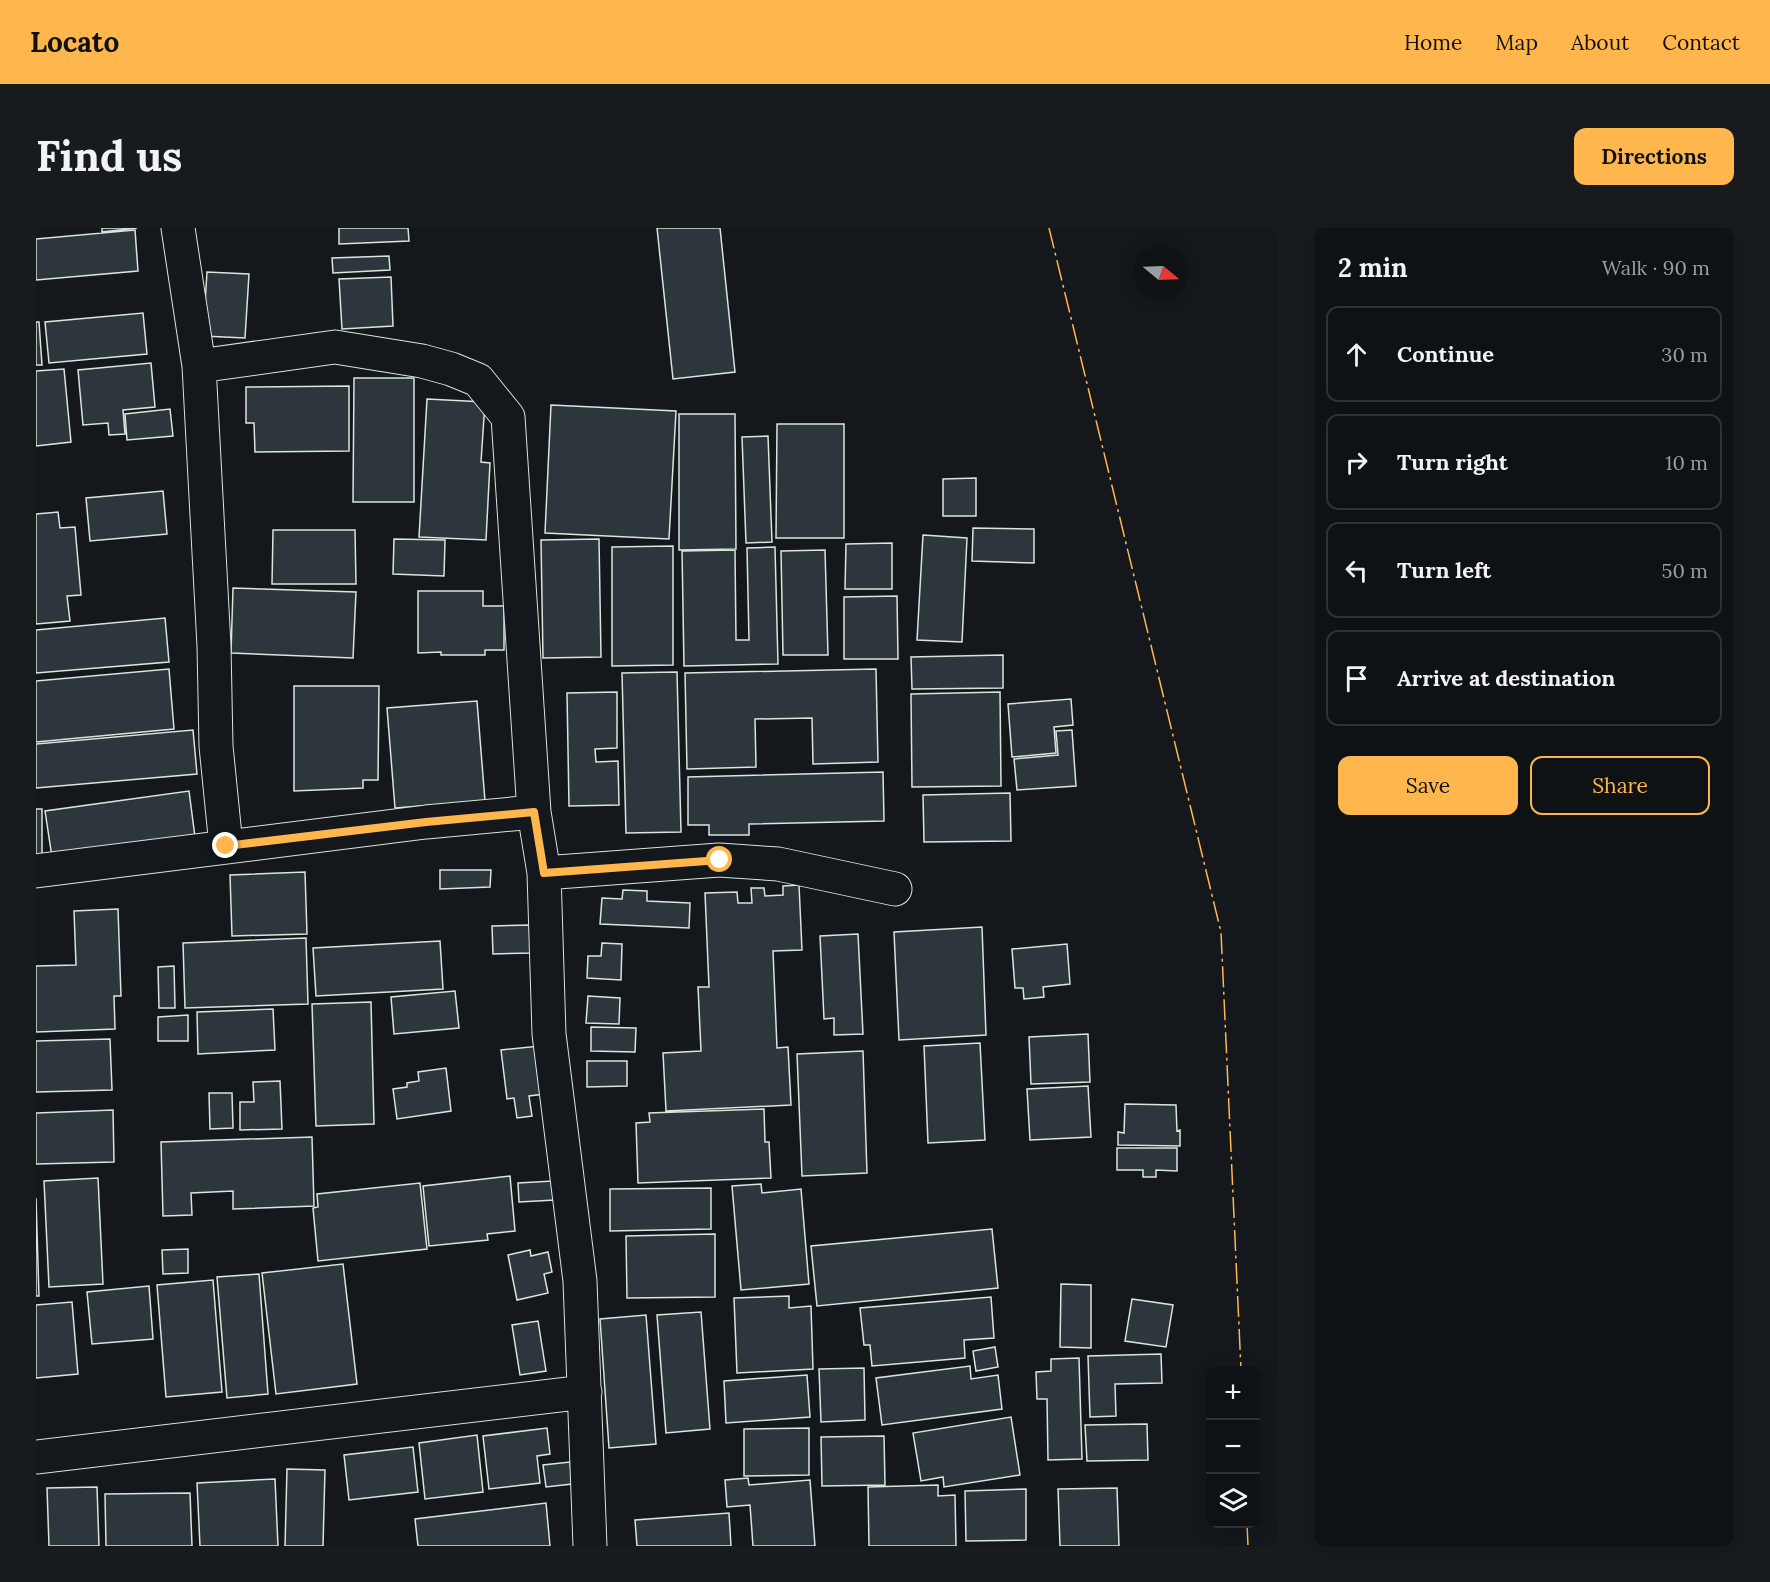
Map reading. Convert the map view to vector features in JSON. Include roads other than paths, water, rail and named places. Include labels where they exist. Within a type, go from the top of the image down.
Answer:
[{"type":"street","points":[[178,228],[199,366],[214,646],[216,746],[226,846]]},
{"type":"street","points":[[199,366],[336,347],[422,361],[478,380],[508,417],[534,812],[544,873],[549,1034],[580,1281],[590,1546]]},
{"type":"street","points":[[36,871],[426,822],[534,812]]},
{"type":"street","points":[[544,873],[720,860],[778,864],[895,889]]},
{"type":"street","points":[[36,1457],[585,1392]]}]
